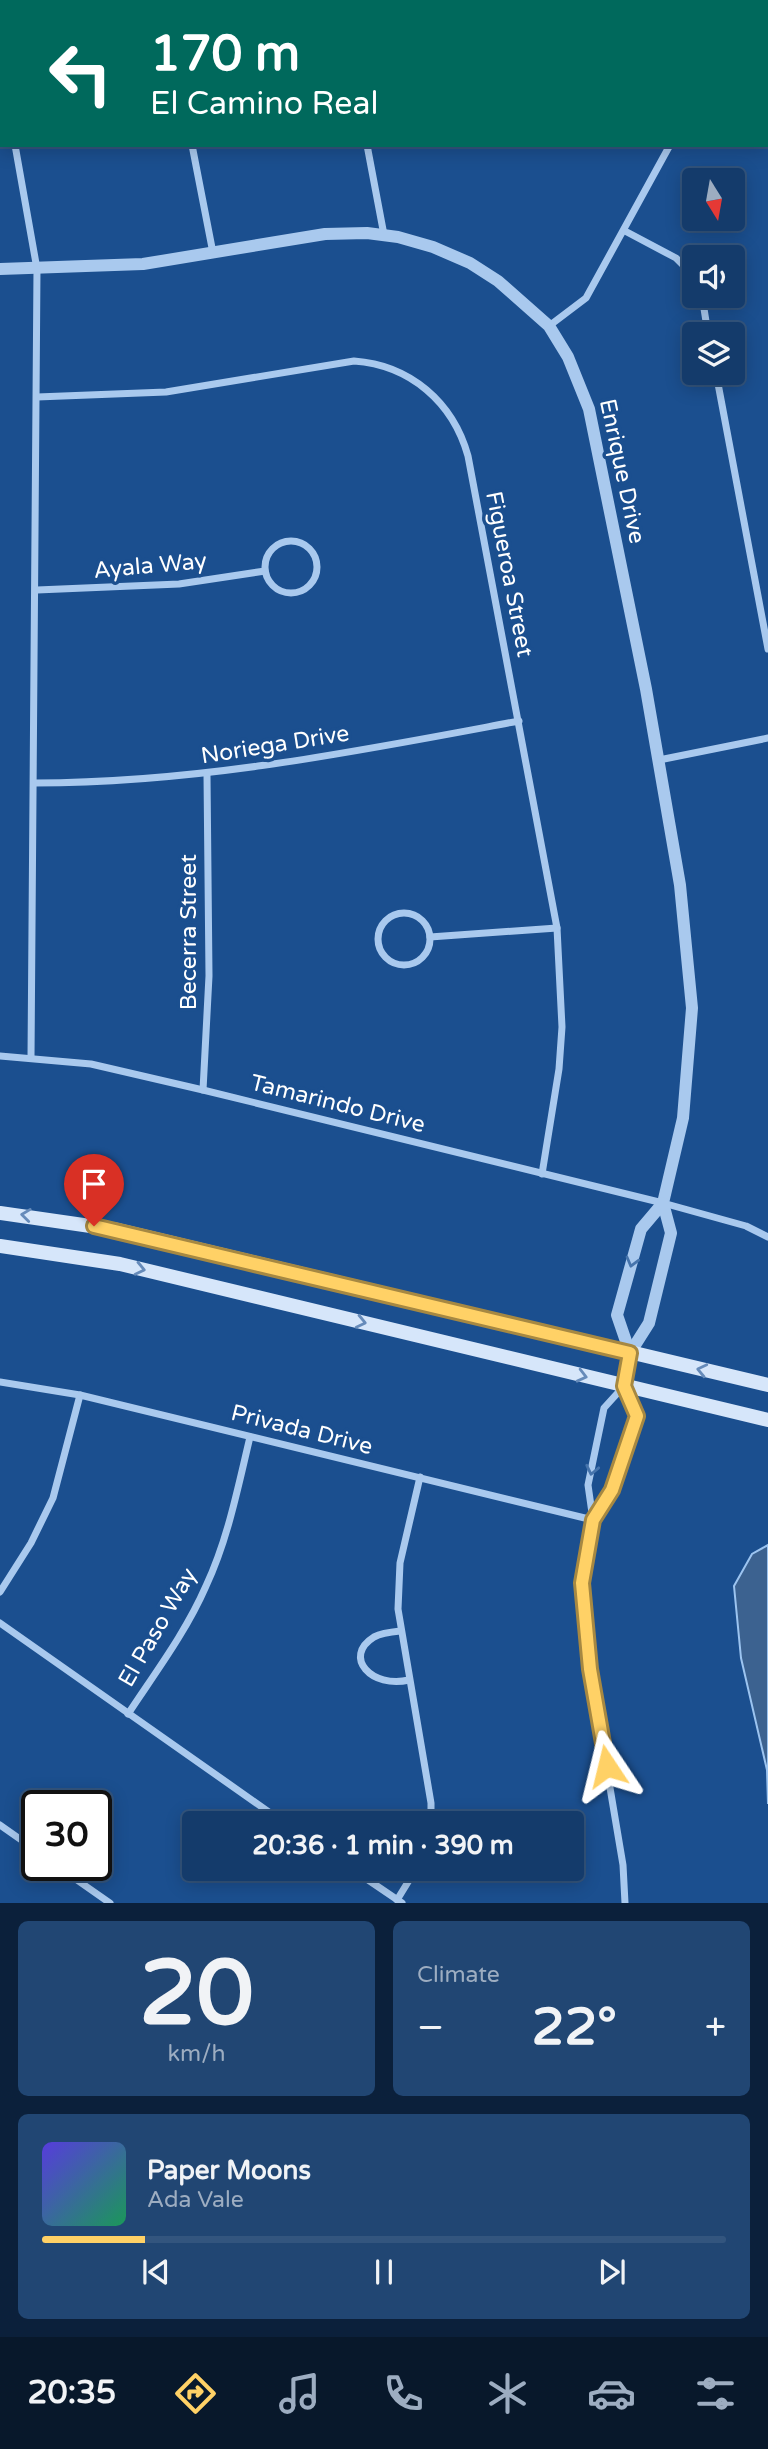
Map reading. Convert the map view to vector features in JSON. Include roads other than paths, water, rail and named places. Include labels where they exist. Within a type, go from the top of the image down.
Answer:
[{"type":"main road","points":[[0,1213],[118,1230],[768,1385]]},
{"type":"main road","points":[[0,1246],[120,1264],[768,1420]]},
{"type":"main road","points":[[624,1386],[630,1353]]},
{"type":"street","points":[[15,147],[37,269],[37,590],[31,1058]]},
{"type":"street","points":[[192,147],[214,253]]},
{"type":"street","points":[[367,147],[384,235]]},
{"type":"street","points":[[549,326],[586,298],[669,147]]},
{"type":"street","points":[[625,231],[676,258],[682,264]]},
{"type":"street","name":"Enrique Drive","points":[[0,269],[144,264],[325,234],[384,235],[433,247],[470,263],[498,281],[549,326],[568,357],[589,408],[659,760],[680,885],[692,1008],[683,1118],[663,1203],[670,1233],[649,1323],[630,1353]]},
{"type":"street","name":"Figueroa Street","points":[[37,397],[156,393],[354,360],[389,368],[426,387],[454,421],[468,456],[558,928],[562,1027],[559,1069],[542,1174]]},
{"type":"street","points":[[718,385],[768,649]]},
{"type":"street","points":[[287,541],[310,548],[317,562],[314,580],[300,592],[282,592],[268,580],[265,571],[265,563],[272,548],[287,541]]},
{"type":"street","name":"Ayala Way","points":[[37,590],[179,584],[265,571]]},
{"type":"street","name":"Noriega Drive","points":[[35,783],[96,783],[207,775],[325,757],[519,721]]},
{"type":"street","points":[[659,760],[768,738]]},
{"type":"street","name":"Becerra Street","points":[[203,1090],[208,976],[207,775]]},
{"type":"street","points":[[398,913],[416,915],[428,928],[430,937],[429,946],[421,959],[405,965],[390,961],[379,948],[378,940],[383,923],[398,913]]},
{"type":"street","points":[[430,937],[558,928]]},
{"type":"street","name":"Tamarindo Drive","points":[[0,1056],[91,1064],[203,1090],[663,1203],[746,1226],[768,1237]]},
{"type":"street","name":"Enrique Drive","points":[[630,1353],[617,1315],[641,1229],[663,1203]]},
{"type":"street","name":"Privada Drive","points":[[0,1382],[80,1395],[593,1520]]},
{"type":"street","points":[[593,1520],[612,1490],[637,1416],[624,1386],[604,1408],[589,1485],[593,1520],[582,1583],[584,1612],[623,1865],[625,1903]]},
{"type":"street","points":[[0,1592],[31,1543],[52,1498],[80,1395]]},
{"type":"street","name":"El Paso Way","points":[[128,1714],[191,1618],[206,1586],[230,1521],[250,1437]]},
{"type":"street","points":[[420,1478],[400,1563],[398,1585],[401,1631],[431,1811]]},
{"type":"street","points":[[0,1623],[267,1811]]},
{"type":"street","points":[[401,1631],[372,1639],[363,1650],[363,1664],[376,1679],[394,1684],[409,1680]]},
{"type":"street","points":[[0,1825],[21,1840]]},
{"type":"street","points":[[78,1881],[110,1903]]},
{"type":"street","points":[[370,1881],[400,1901],[410,1881]]},
{"type":"water","points":[[768,1545],[768,1804],[767,1770],[741,1658],[734,1586],[752,1554]]}]
